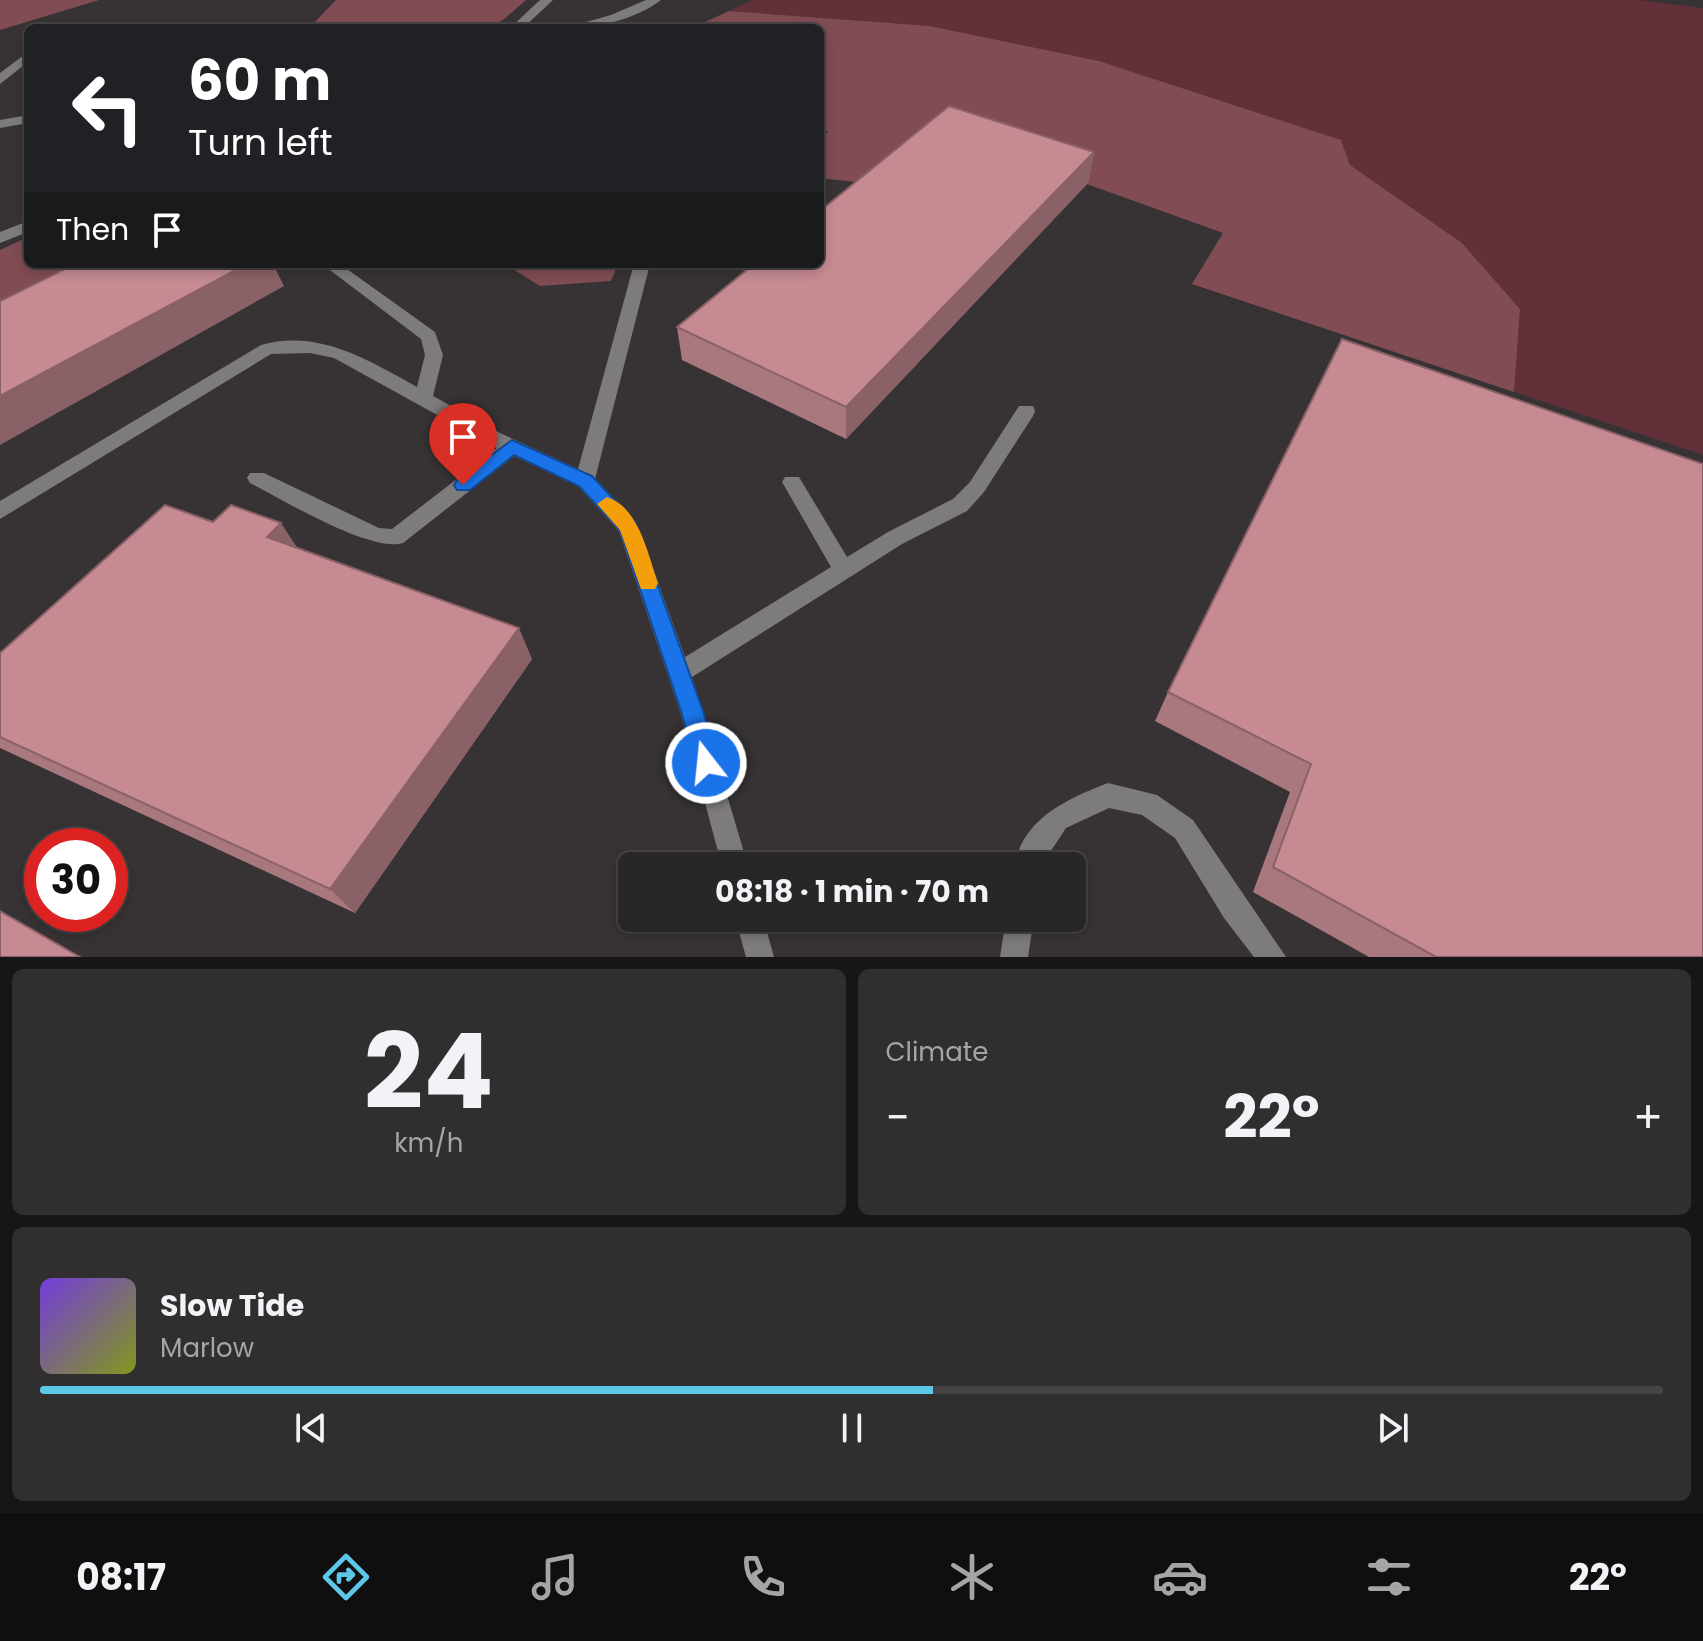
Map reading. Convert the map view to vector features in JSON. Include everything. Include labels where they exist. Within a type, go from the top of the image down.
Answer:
[{"type":"street","points":[[520,24],[547,0]]},
{"type":"street","points":[[589,24],[615,18],[655,0]]},
{"type":"street","points":[[0,80],[24,59]]},
{"type":"street","points":[[0,124],[24,120]]},
{"type":"street","points":[[0,238],[24,228]]},
{"type":"street","points":[[336,268],[429,336],[434,355],[423,399]]},
{"type":"street","points":[[585,481],[641,268]]},
{"type":"street","points":[[0,511],[267,349],[307,345],[328,349],[502,442],[585,481],[628,527],[679,673],[731,852]]},
{"type":"street","points":[[679,673],[895,538],[960,505],[977,487],[1026,411]]},
{"type":"street","points":[[257,478],[376,536],[396,537],[502,442]]},
{"type":"street","points":[[792,482],[844,570]]},
{"type":"street","points":[[1033,852],[1057,819],[1108,795],[1148,804],[1184,829],[1234,908],[1272,957]]},
{"type":"street","points":[[753,932],[760,957]]},
{"type":"street","points":[[1014,957],[1018,932]]},
{"type":"shaded area","points":[[0,0],[99,0],[0,30]]},
{"type":"shaded area","points":[[336,0],[526,0],[494,24],[313,24]]},
{"type":"shaded area","points":[[752,0],[1639,0],[1703,8],[1703,455],[1514,392],[1520,309],[1462,243],[1350,165],[1341,140],[1099,61],[930,26],[729,11]]},
{"type":"shaded area","points":[[729,11],[930,26],[1099,61],[1341,140],[1350,165],[1462,243],[1520,309],[1514,392],[1192,284],[1223,233],[942,132],[881,185],[824,178],[824,135],[828,132],[824,129],[824,24],[701,24]]},
{"type":"shaded area","points":[[24,239],[24,268],[113,268],[0,321],[0,250]]},
{"type":"shaded area","points":[[511,268],[616,268],[611,281],[540,286]]},
{"type":"building","points":[[949,106],[1094,152],[846,407],[677,327],[749,268],[824,268],[824,208]]},
{"type":"building","points":[[67,268],[240,268],[0,396],[0,301]]},
{"type":"building","points":[[1342,339],[1703,464],[1703,957],[1436,957],[1273,867],[1311,764],[1168,692]]},
{"type":"building","points":[[165,505],[213,522],[231,505],[281,523],[267,537],[519,628],[330,889],[0,737],[0,653]]},
{"type":"building","points":[[0,911],[24,925],[24,932],[37,932],[80,957],[0,957]]},
{"type":"slow traffic","points":[[607,504],[628,527],[648,583]]},
{"type":"route","points":[[463,485],[512,447],[585,481],[628,527],[692,711],[706,763]]}]
